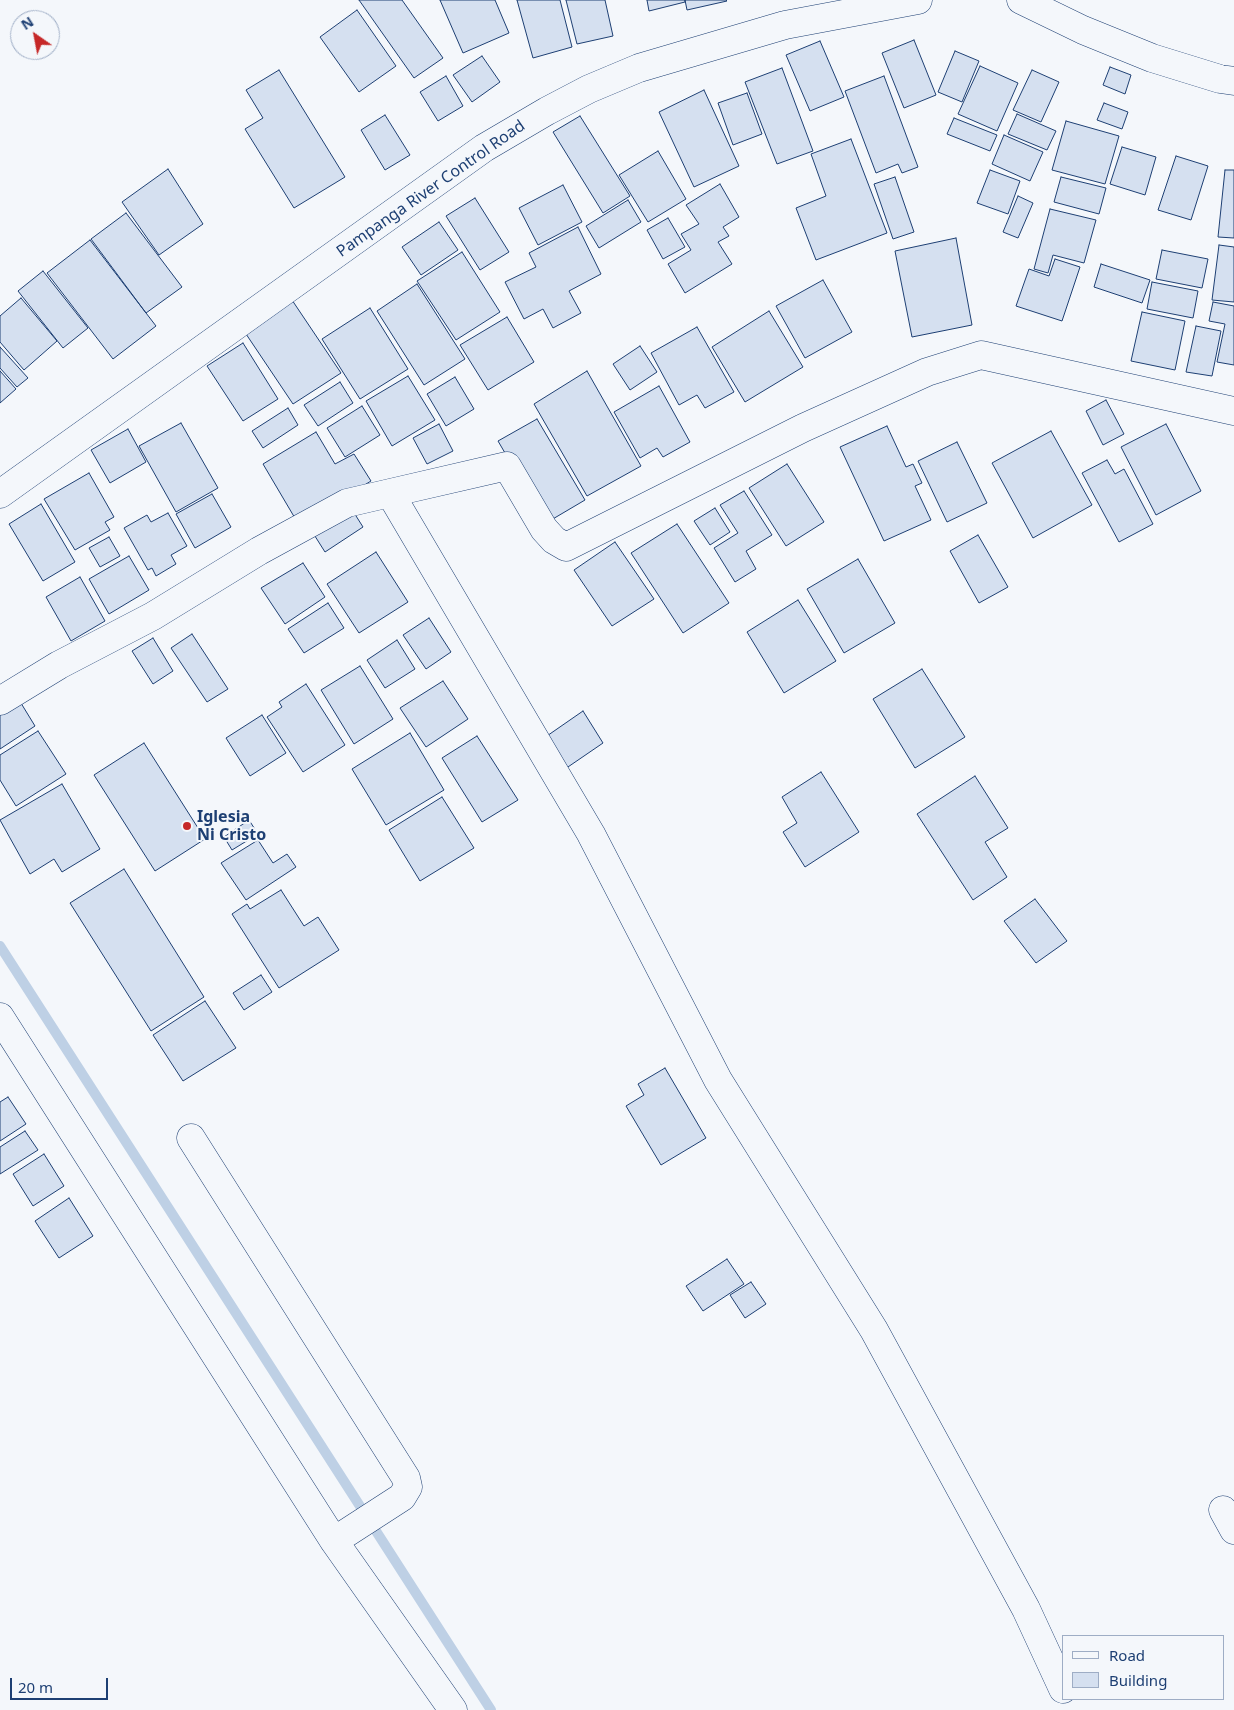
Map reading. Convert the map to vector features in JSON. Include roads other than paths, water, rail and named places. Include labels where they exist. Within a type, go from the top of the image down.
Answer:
[{"type":"street","name":"Pampanga River Control Road","points":[[0,494],[484,148],[546,111],[589,89],[639,68],[785,25],[918,0]]},
{"type":"street","points":[[1021,0],[1075,26],[1152,58],[1220,79],[1234,81]]},
{"type":"street","points":[[0,701],[59,665],[153,616],[259,551],[348,503],[390,493],[507,466],[544,529],[554,540],[566,547],[803,428],[927,372],[982,355],[1234,411]]},
{"type":"street","points":[[390,493],[591,834],[718,1080],[874,1330],[1026,1609],[1062,1687]]},
{"type":"street","points":[[0,1016],[339,1537],[444,1705]]},
{"type":"street","points":[[191,1138],[406,1478],[408,1487],[402,1497],[339,1537]]},
{"type":"waterway","points":[[0,946],[491,1710]]},
{"type":"place","name":"Iglesia Ni Cristo","points":[[187,826]]}]
